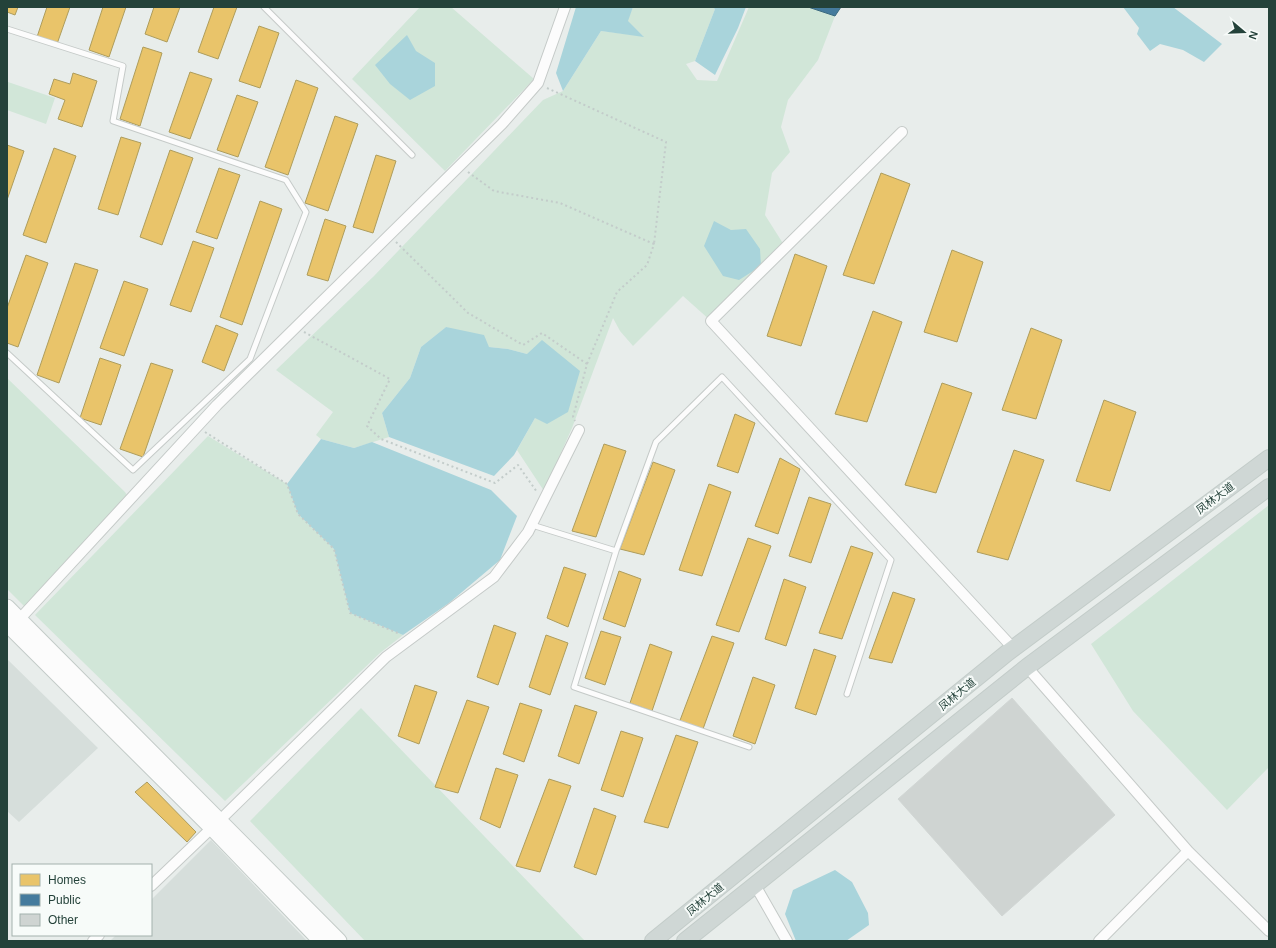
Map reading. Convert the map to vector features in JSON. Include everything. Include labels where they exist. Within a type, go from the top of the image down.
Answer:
[{"type":"main road","name":"凤林大道","points":[[653,941],[1014,648],[1269,458]]},
{"type":"main road","name":"凤林大道","points":[[685,941],[1026,667],[1269,487]]},
{"type":"main road","points":[[7,606],[13,624],[216,824],[339,941]]},
{"type":"main road","points":[[216,824],[321,941]]},
{"type":"street","points":[[13,624],[233,390],[502,124],[538,83],[564,7]]},
{"type":"street","points":[[902,132],[711,321],[1014,648]]},
{"type":"street","points":[[225,382],[233,390]]},
{"type":"street","points":[[152,885],[386,657],[494,577],[528,532],[579,430]]},
{"type":"street","points":[[1026,667],[1188,850],[1269,931]]},
{"type":"street","points":[[1099,941],[1188,850]]},
{"type":"street","points":[[755,885],[787,941]]},
{"type":"lane","points":[[264,7],[412,155]]},
{"type":"lane","points":[[7,29],[123,66],[113,121],[286,180],[306,212],[250,359],[132,470],[7,353]]},
{"type":"lane","points":[[749,747],[574,687],[616,551],[656,442],[722,377],[891,560],[847,694]]},
{"type":"lane","points":[[532,525],[616,551]]},
{"type":"path","points":[[538,83],[666,142],[654,244],[647,265],[617,292],[587,364],[573,417],[579,430]]},
{"type":"path","points":[[459,166],[494,191],[560,203],[654,244]]},
{"type":"path","points":[[389,236],[468,314],[523,345],[542,333],[587,364]]},
{"type":"path","points":[[296,328],[390,379],[368,426],[381,439],[495,483],[518,465],[544,501]]},
{"type":"path","points":[[197,427],[287,484],[298,514],[334,549],[350,613],[411,638]]},
{"type":"shaded area","points":[[7,659],[98,748],[19,822],[7,811]]},
{"type":"shaded area","points":[[211,840],[307,941],[110,941],[115,936],[152,936],[152,899]]},
{"type":"green space","points":[[420,7],[451,7],[534,79],[445,171],[352,79]]},
{"type":"green space","points":[[633,7],[712,7],[715,9],[695,61],[686,64],[697,80],[717,81],[749,7],[808,7],[835,16],[818,60],[788,100],[781,127],[790,152],[772,173],[765,215],[784,245],[711,321],[683,296],[633,346],[620,331],[613,318],[572,428],[544,491],[517,450],[535,418],[527,354],[508,349],[489,347],[446,327],[421,347],[410,378],[382,413],[389,437],[354,448],[321,439],[316,435],[333,412],[276,370],[374,276],[543,100],[563,91],[601,31],[643,36],[627,21]]},
{"type":"green space","points":[[8,82],[55,98],[46,124],[7,110]]},
{"type":"green space","points":[[7,378],[125,492],[130,500],[28,610],[7,589]]},
{"type":"green space","points":[[208,436],[287,484],[298,514],[334,549],[350,613],[403,635],[380,653],[225,801],[35,615]]},
{"type":"green space","points":[[1269,505],[1269,767],[1227,810],[1133,711],[1091,644]]},
{"type":"green space","points":[[361,708],[585,941],[365,941],[250,821]]},
{"type":"water","points":[[576,7],[633,7],[628,21],[644,37],[601,31],[563,91],[556,73]]},
{"type":"water","points":[[712,7],[746,7],[738,28],[715,75],[695,61],[715,9]]},
{"type":"water","points":[[1123,7],[1173,7],[1222,44],[1204,62],[1183,50],[1160,44],[1150,51],[1137,34],[1139,28]]},
{"type":"water","points":[[407,35],[416,51],[435,63],[435,86],[410,100],[390,84],[375,65]]},
{"type":"water","points":[[714,221],[731,230],[746,229],[760,249],[761,266],[739,280],[723,276],[704,246]]},
{"type":"water","points":[[446,327],[484,335],[489,347],[508,349],[527,354],[542,340],[580,371],[568,412],[547,424],[535,418],[514,455],[494,476],[389,437],[382,413],[410,378],[421,347]]},
{"type":"water","points":[[321,439],[354,448],[372,442],[491,490],[517,516],[500,560],[449,603],[403,635],[350,613],[334,549],[298,514],[287,484]]},
{"type":"water","points":[[835,870],[852,882],[868,913],[869,925],[846,941],[796,941],[785,914],[793,890]]},
{"type":"building: Homes","points":[[7,7],[18,7],[15,15],[7,12]]},
{"type":"building: Homes","points":[[47,7],[70,7],[57,44],[37,37]]},
{"type":"building: Homes","points":[[103,7],[126,7],[109,57],[89,50]]},
{"type":"building: Homes","points":[[154,7],[180,7],[167,42],[145,34]]},
{"type":"building: Homes","points":[[214,7],[237,7],[218,59],[198,52]]},
{"type":"building: Homes","points":[[259,26],[279,33],[260,88],[239,81]]},
{"type":"building: Homes","points":[[143,47],[162,53],[140,126],[120,119]]},
{"type":"building: Homes","points":[[190,72],[212,79],[190,139],[169,132]]},
{"type":"building: Homes","points":[[73,73],[97,81],[82,127],[58,119],[65,100],[49,94],[54,79],[70,84]]},
{"type":"building: Homes","points":[[296,80],[318,88],[288,175],[265,167]]},
{"type":"building: Homes","points":[[237,95],[258,102],[238,157],[217,150]]},
{"type":"building: Homes","points":[[335,116],[358,124],[328,211],[305,203]]},
{"type":"building: Homes","points":[[121,137],[141,143],[118,215],[98,209]]},
{"type":"building: Homes","points":[[7,145],[24,151],[7,200]]},
{"type":"building: Homes","points":[[54,148],[76,156],[46,243],[23,235]]},
{"type":"building: Homes","points":[[170,150],[193,158],[162,245],[140,237]]},
{"type":"building: Homes","points":[[376,155],[396,161],[373,233],[353,227]]},
{"type":"building: Homes","points":[[219,168],[240,175],[217,239],[196,232]]},
{"type":"building: Homes","points":[[881,173],[910,184],[874,284],[843,275]]},
{"type":"building: Homes","points":[[260,201],[282,209],[242,325],[220,317]]},
{"type":"building: Homes","points":[[325,219],[346,226],[328,281],[307,275]]},
{"type":"building: Homes","points":[[193,241],[214,248],[191,312],[170,305]]},
{"type":"building: Homes","points":[[952,250],[983,262],[957,342],[924,332]]},
{"type":"building: Homes","points":[[795,254],[827,266],[801,346],[767,336]]},
{"type":"building: Homes","points":[[26,255],[48,263],[18,347],[7,343],[7,308]]},
{"type":"building: Homes","points":[[75,263],[98,270],[59,383],[37,375]]},
{"type":"building: Homes","points":[[124,281],[148,289],[124,356],[100,348]]},
{"type":"building: Homes","points":[[873,311],[902,322],[867,422],[835,414]]},
{"type":"building: Homes","points":[[216,325],[238,334],[224,371],[202,362]]},
{"type":"building: Homes","points":[[1031,328],[1062,340],[1036,419],[1002,410]]},
{"type":"building: Homes","points":[[100,358],[121,365],[101,425],[80,418]]},
{"type":"building: Homes","points":[[151,363],[173,370],[143,457],[120,449]]},
{"type":"building: Homes","points":[[942,383],[972,393],[936,493],[905,485]]},
{"type":"building: Homes","points":[[1104,400],[1136,412],[1110,491],[1076,481]]},
{"type":"building: Homes","points":[[735,414],[755,423],[738,473],[717,466]]},
{"type":"building: Homes","points":[[604,444],[626,451],[596,537],[572,531]]},
{"type":"building: Homes","points":[[1014,450],[1044,460],[1008,560],[977,552]]},
{"type":"building: Homes","points":[[780,458],[800,469],[778,534],[755,526]]},
{"type":"building: Homes","points":[[653,462],[675,470],[644,555],[620,549]]},
{"type":"building: Homes","points":[[709,484],[731,492],[702,576],[679,570]]},
{"type":"building: Homes","points":[[809,497],[831,504],[811,563],[789,556]]},
{"type":"building: Homes","points":[[748,538],[771,546],[739,632],[716,625]]},
{"type":"building: Homes","points":[[851,546],[873,553],[842,639],[819,633]]},
{"type":"building: Homes","points":[[564,567],[586,574],[568,627],[547,618]]},
{"type":"building: Homes","points":[[619,571],[641,579],[625,627],[603,619]]},
{"type":"building: Homes","points":[[784,579],[806,587],[786,646],[765,639]]},
{"type":"building: Homes","points":[[893,592],[915,599],[892,663],[869,658]]},
{"type":"building: Homes","points":[[494,625],[516,633],[498,685],[477,677]]},
{"type":"building: Homes","points":[[601,631],[621,637],[605,685],[585,678]]},
{"type":"building: Homes","points":[[546,635],[568,643],[550,695],[529,687]]},
{"type":"building: Homes","points":[[712,636],[734,643],[703,729],[679,723]]},
{"type":"building: Homes","points":[[650,644],[672,652],[652,711],[630,703]]},
{"type":"building: Homes","points":[[814,649],[836,656],[816,715],[795,708]]},
{"type":"building: Homes","points":[[753,677],[775,685],[755,744],[733,736]]},
{"type":"building: Homes","points":[[415,685],[437,692],[419,744],[398,736]]},
{"type":"building: Homes","points":[[467,700],[489,707],[458,793],[435,787]]},
{"type":"building: Homes","points":[[520,703],[542,710],[524,762],[503,754]]},
{"type":"building: Homes","points":[[575,705],[597,712],[579,764],[558,756]]},
{"type":"building: Homes","points":[[621,731],[643,738],[623,797],[601,790]]},
{"type":"building: Homes","points":[[676,735],[698,742],[668,828],[644,822]]},
{"type":"building: Homes","points":[[496,768],[518,775],[500,828],[480,819]]},
{"type":"building: Homes","points":[[549,779],[571,786],[540,872],[516,866]]},
{"type":"building: Homes","points":[[147,782],[196,832],[187,842],[135,792]]},
{"type":"building: Homes","points":[[594,808],[616,816],[596,875],[574,867]]},
{"type":"building: Public","points":[[808,7],[841,7],[835,16]]},
{"type":"building: Other","points":[[1012,698],[1115,815],[1002,916],[898,799]]}]
